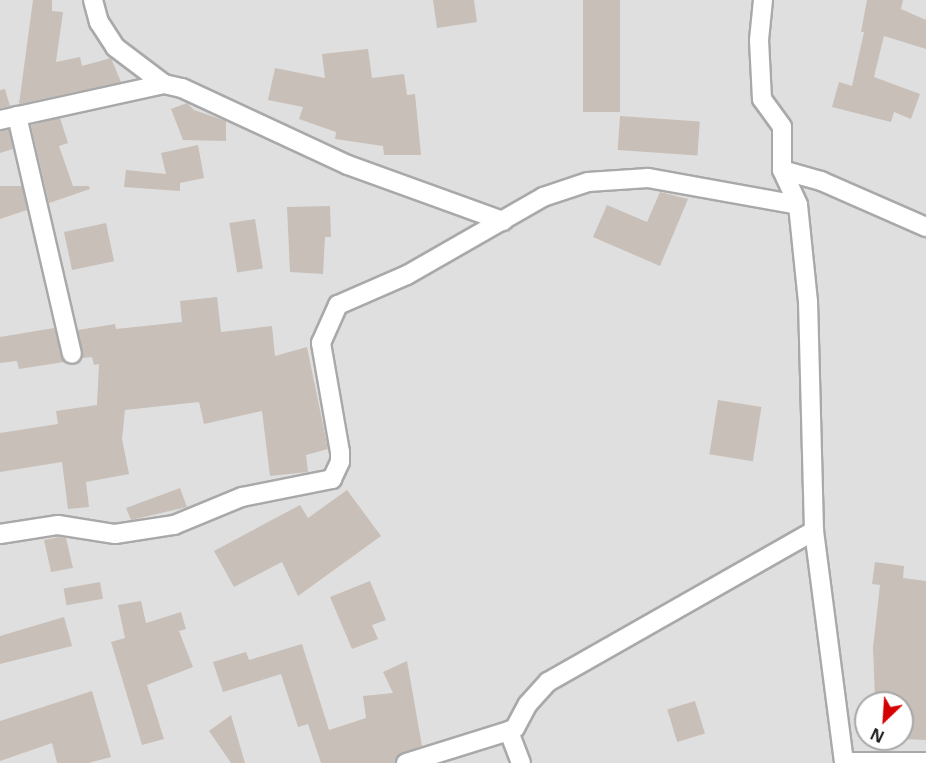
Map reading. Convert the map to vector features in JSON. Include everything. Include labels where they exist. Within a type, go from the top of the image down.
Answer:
[{"type":"street","points":[[93,0],[99,22],[115,47],[164,84],[182,88],[348,165],[503,221]]},
{"type":"street","points":[[763,0],[759,40],[762,99],[782,128],[782,170],[798,205],[808,301],[814,531],[844,763],[926,762]]},
{"type":"street","points":[[72,354],[9,118],[164,84]]},
{"type":"street","points":[[782,170],[821,181],[926,227]]},
{"type":"street","points":[[0,534],[58,525],[115,534],[174,525],[242,497],[332,479],[340,462],[340,452],[321,343],[330,316],[348,298],[407,275],[565,189],[615,178],[676,181],[798,205]]},
{"type":"street","points":[[406,763],[509,731],[548,681],[814,531]]},
{"type":"street","points":[[509,731],[522,763]]},
{"type":"shaded area","points":[[0,0],[926,0],[926,763],[0,763]]},
{"type":"building","points":[[33,0],[52,0],[52,11],[63,12],[56,62],[80,57],[82,66],[111,58],[121,82],[19,104]]},
{"type":"building","points":[[433,0],[474,0],[477,22],[437,28]]},
{"type":"building","points":[[583,0],[620,0],[620,112],[583,112]]},
{"type":"building","points":[[867,0],[903,0],[901,9],[926,20],[926,49],[884,36],[874,77],[920,94],[911,119],[894,112],[891,122],[832,107],[839,82],[852,86],[864,32],[861,32]]},
{"type":"building","points":[[368,49],[372,78],[404,74],[407,95],[415,94],[421,155],[384,155],[383,146],[335,139],[336,132],[299,119],[303,107],[268,100],[275,68],[325,78],[322,54]]},
{"type":"building","points":[[5,89],[10,106],[0,108],[0,90]]},
{"type":"building","points":[[187,103],[194,110],[226,121],[226,141],[183,140],[171,109]]},
{"type":"building","points":[[620,116],[700,122],[697,155],[618,150]]},
{"type":"building","points":[[60,118],[68,143],[59,146],[73,186],[89,186],[90,189],[49,203],[31,125]]},
{"type":"building","points":[[9,130],[13,149],[0,153],[0,131]]},
{"type":"building","points":[[198,145],[204,178],[180,183],[180,191],[124,187],[126,170],[166,174],[161,153]]},
{"type":"building","points":[[0,186],[22,186],[27,210],[0,219]]},
{"type":"building","points":[[660,192],[688,199],[660,266],[593,237],[607,205],[647,222]]},
{"type":"building","points":[[330,206],[331,237],[325,237],[323,274],[290,272],[287,207]]},
{"type":"building","points":[[255,219],[263,268],[237,272],[229,223]]},
{"type":"building","points":[[106,223],[114,261],[72,270],[64,232]]},
{"type":"building","points":[[217,297],[221,332],[272,326],[275,356],[307,347],[328,449],[306,455],[308,472],[270,476],[262,411],[204,424],[199,402],[125,410],[122,439],[129,474],[86,482],[89,507],[68,509],[62,462],[0,472],[0,433],[58,424],[56,411],[97,405],[99,364],[94,365],[92,357],[82,358],[78,330],[115,324],[116,329],[182,322],[180,301]]},
{"type":"building","points":[[54,328],[64,362],[19,369],[17,361],[0,363],[0,337]]},
{"type":"building","points":[[718,400],[761,407],[753,461],[709,454]]},
{"type":"building","points":[[180,488],[187,507],[131,520],[126,508]]},
{"type":"building","points":[[347,490],[381,536],[298,596],[282,562],[234,587],[214,551],[300,505],[308,518]]},
{"type":"building","points":[[66,538],[73,568],[51,572],[44,540]]},
{"type":"building","points":[[875,562],[904,566],[903,578],[926,581],[926,740],[914,740],[914,691],[875,691],[873,648],[880,585],[872,584]]},
{"type":"building","points":[[370,581],[386,620],[372,625],[378,639],[352,649],[330,597]]},
{"type":"building","points":[[100,582],[103,599],[67,605],[64,588]]},
{"type":"building","points":[[141,601],[146,623],[181,612],[186,629],[179,631],[193,667],[147,685],[164,739],[142,745],[111,642],[125,638],[118,605]]},
{"type":"building","points":[[64,617],[72,646],[0,664],[0,636]]},
{"type":"building","points":[[302,644],[329,730],[366,718],[363,696],[393,693],[383,672],[407,661],[422,746],[402,753],[395,763],[321,763],[308,724],[298,727],[281,674],[223,692],[213,662],[246,652],[249,660]]},
{"type":"building","points":[[92,691],[111,757],[88,763],[57,763],[52,743],[0,761],[0,721]]},
{"type":"building","points":[[695,701],[705,734],[677,742],[667,709]]},
{"type":"building","points":[[231,715],[245,763],[231,763],[209,731]]}]
